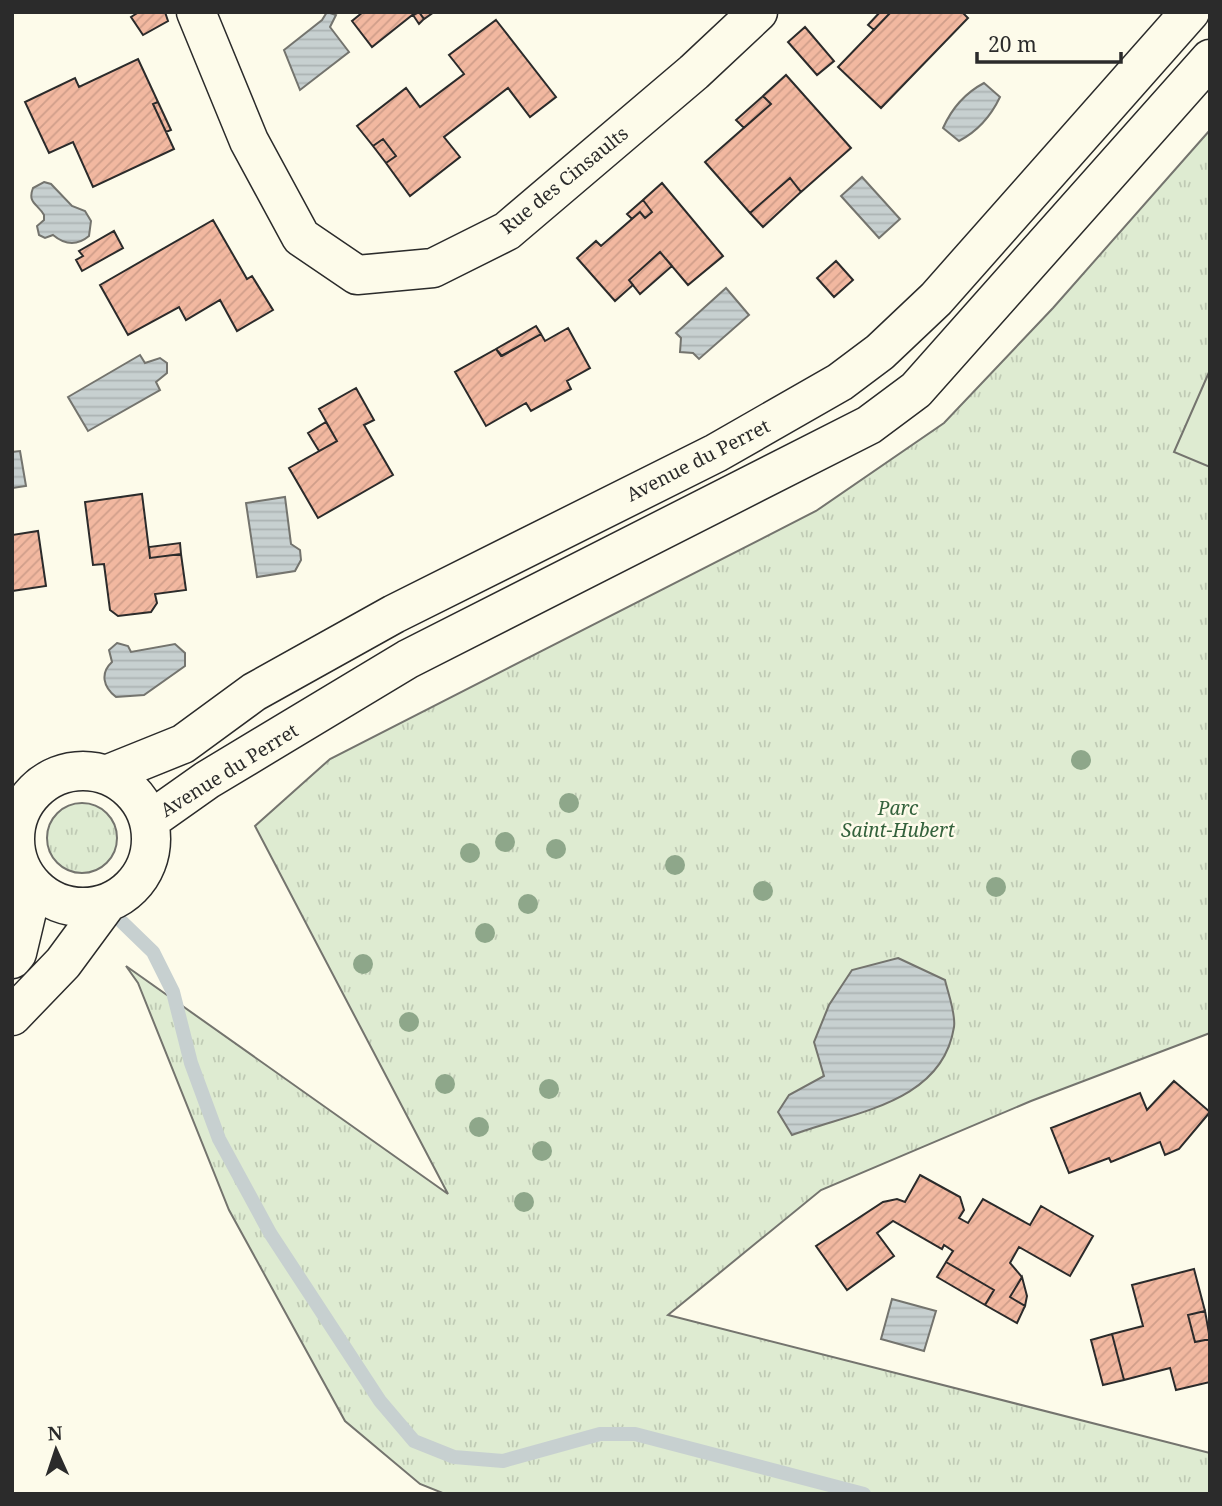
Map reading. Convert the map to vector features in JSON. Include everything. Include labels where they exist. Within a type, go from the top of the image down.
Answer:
[{"type":"street","name":"Rue des Cinsaults","points":[[196,12],[249,142],[301,237],[357,275],[433,268],[507,230],[694,72],[758,12]]},
{"type":"street","name":"Avenue du Perret","points":[[106,775],[183,744],[254,692],[394,614],[716,453],[840,382],[880,352],[936,299],[1190,12]]},
{"type":"street","name":"Avenue du Perret","points":[[149,821],[207,780],[408,659],[869,425],[916,390],[1210,59]]},
{"type":"street","points":[[12,1016],[62,963],[105,906],[136,883],[147,864],[152,842],[149,821],[139,802],[125,786],[106,775],[84,771],[62,775],[23,794],[27,800],[17,821],[14,848],[20,867],[33,886],[52,900],[75,907],[105,906]]},
{"type":"street","points":[[12,959],[18,953],[33,886]]},
{"type":"green space","name":"Parc Saint-Hubert","points":[[1210,130],[1210,1033],[1031,1101],[821,1190],[668,1315],[1210,1453],[1210,1494],[445,1494],[420,1484],[345,1421],[229,1210],[138,983],[126,966],[448,1194],[255,826],[330,759],[816,511],[944,423],[1053,308]]},
{"type":"green space","points":[[1210,370],[1210,467],[1174,452]]},
{"type":"green space","points":[[82,803],[107,813],[117,838],[107,863],[82,873],[57,863],[47,838],[57,813]]},
{"type":"shaded area","points":[[327,12],[336,15],[330,27],[349,52],[300,90],[284,50],[322,20]]},
{"type":"shaded area","points":[[984,83],[1000,97],[983,122],[959,141],[943,128],[960,102]]},
{"type":"shaded area","points":[[862,177],[900,219],[879,238],[841,196]]},
{"type":"shaded area","points":[[44,182],[51,184],[72,206],[85,211],[91,221],[89,236],[71,243],[53,235],[45,238],[39,235],[37,226],[44,220],[44,215],[31,197],[33,188]]},
{"type":"shaded area","points":[[726,288],[749,315],[699,359],[693,353],[680,352],[681,338],[676,333]]},
{"type":"shaded area","points":[[140,355],[145,363],[160,358],[167,363],[167,373],[156,382],[160,390],[88,431],[68,397]]},
{"type":"shaded area","points":[[20,451],[26,486],[12,488],[12,452]]},
{"type":"shaded area","points":[[285,497],[291,544],[300,550],[301,560],[295,571],[257,577],[246,503]]},
{"type":"shaded area","points":[[117,643],[128,646],[131,652],[175,644],[185,653],[185,666],[144,695],[116,697],[106,684],[105,675],[112,662],[109,650]]},
{"type":"shaded area","points":[[898,958],[945,980],[954,1022],[946,1053],[932,1073],[913,1089],[891,1101],[792,1135],[778,1112],[789,1095],[824,1076],[814,1042],[829,1005],[852,970]]},
{"type":"shaded area","points":[[892,1299],[936,1311],[924,1351],[881,1339]]},
{"type":"building","points":[[139,12],[165,12],[168,21],[143,35],[131,17]]},
{"type":"building","points":[[363,12],[416,12],[372,47],[352,21]]},
{"type":"building","points":[[419,12],[434,12],[424,19]]},
{"type":"building","points":[[419,12],[424,19],[419,24],[413,15]]},
{"type":"building","points":[[880,12],[891,12],[874,30],[868,25]]},
{"type":"building","points":[[891,12],[962,12],[968,18],[881,108],[838,67]]},
{"type":"building","points":[[496,20],[556,97],[530,117],[508,88],[444,137],[460,157],[410,196],[386,163],[396,156],[383,139],[373,146],[357,126],[406,88],[420,107],[464,74],[449,55]]},
{"type":"building","points":[[805,27],[834,61],[817,75],[788,42]]},
{"type":"building","points":[[138,59],[158,102],[153,104],[174,149],[93,187],[73,142],[49,153],[25,102],[75,78],[79,87]]},
{"type":"building","points":[[786,75],[851,148],[801,192],[790,178],[750,213],[705,162],[771,104],[763,96]]},
{"type":"building","points":[[763,96],[771,104],[744,128],[736,120]]},
{"type":"building","points":[[158,102],[171,130],[166,132],[153,104]]},
{"type":"building","points":[[383,139],[396,156],[386,163],[373,146]]},
{"type":"building","points":[[790,178],[801,192],[763,227],[750,213]]},
{"type":"building","points":[[662,183],[723,256],[688,285],[660,252],[629,280],[633,285],[615,301],[577,258],[596,241],[601,246],[640,212],[645,218],[652,212],[643,200]]},
{"type":"building","points":[[643,200],[652,212],[645,218],[640,212],[632,219],[627,214]]},
{"type":"building","points":[[213,220],[247,279],[252,276],[273,310],[237,331],[220,300],[186,320],[179,307],[128,335],[100,285]]},
{"type":"building","points":[[114,231],[123,248],[82,271],[76,260],[83,256],[79,251]]},
{"type":"building","points":[[660,252],[672,266],[640,294],[629,280]]},
{"type":"building","points":[[836,261],[853,280],[834,297],[817,278]]},
{"type":"building","points":[[536,326],[541,334],[502,356],[496,349]]},
{"type":"building","points":[[568,328],[590,368],[567,381],[571,389],[531,411],[526,403],[486,426],[455,372],[496,349],[501,356],[541,334],[545,341]]},
{"type":"building","points":[[356,388],[374,420],[364,425],[393,475],[318,518],[289,468],[337,441],[319,409]]},
{"type":"building","points":[[326,422],[337,441],[319,451],[308,433]]},
{"type":"building","points":[[142,494],[150,558],[181,554],[186,590],[155,594],[157,603],[151,612],[118,616],[110,610],[104,564],[93,565],[85,502]]},
{"type":"building","points":[[38,531],[46,586],[12,591],[12,535]]},
{"type":"building","points":[[180,543],[181,554],[150,558],[149,547]]},
{"type":"building","points":[[1174,1081],[1210,1112],[1179,1149],[1165,1155],[1160,1142],[1111,1162],[1109,1158],[1069,1173],[1051,1128],[1140,1093],[1147,1110]]},
{"type":"building","points":[[920,1175],[960,1197],[964,1210],[959,1218],[968,1223],[983,1199],[1030,1225],[1041,1206],[1093,1236],[1070,1276],[1019,1247],[1010,1263],[1022,1277],[1010,1297],[1025,1306],[1017,1323],[985,1305],[994,1290],[946,1262],[953,1251],[944,1245],[942,1249],[893,1221],[877,1233],[894,1256],[847,1290],[816,1246],[883,1202],[897,1199],[905,1202]]},
{"type":"building","points":[[946,1262],[994,1290],[985,1305],[937,1277]]},
{"type":"building","points":[[1194,1269],[1205,1311],[1188,1315],[1195,1342],[1210,1339],[1210,1382],[1176,1390],[1170,1368],[1124,1380],[1112,1334],[1143,1326],[1132,1285]]},
{"type":"building","points":[[1022,1277],[1027,1296],[1025,1306],[1010,1297]]},
{"type":"building","points":[[1205,1311],[1210,1339],[1195,1342],[1188,1315]]},
{"type":"building","points":[[1112,1334],[1124,1380],[1103,1385],[1091,1340]]},
{"type":"waterway","points":[[122,922],[153,952],[173,992],[191,1063],[219,1139],[270,1233],[380,1401],[414,1441],[454,1457],[503,1461],[600,1434],[635,1434],[864,1494]]}]
